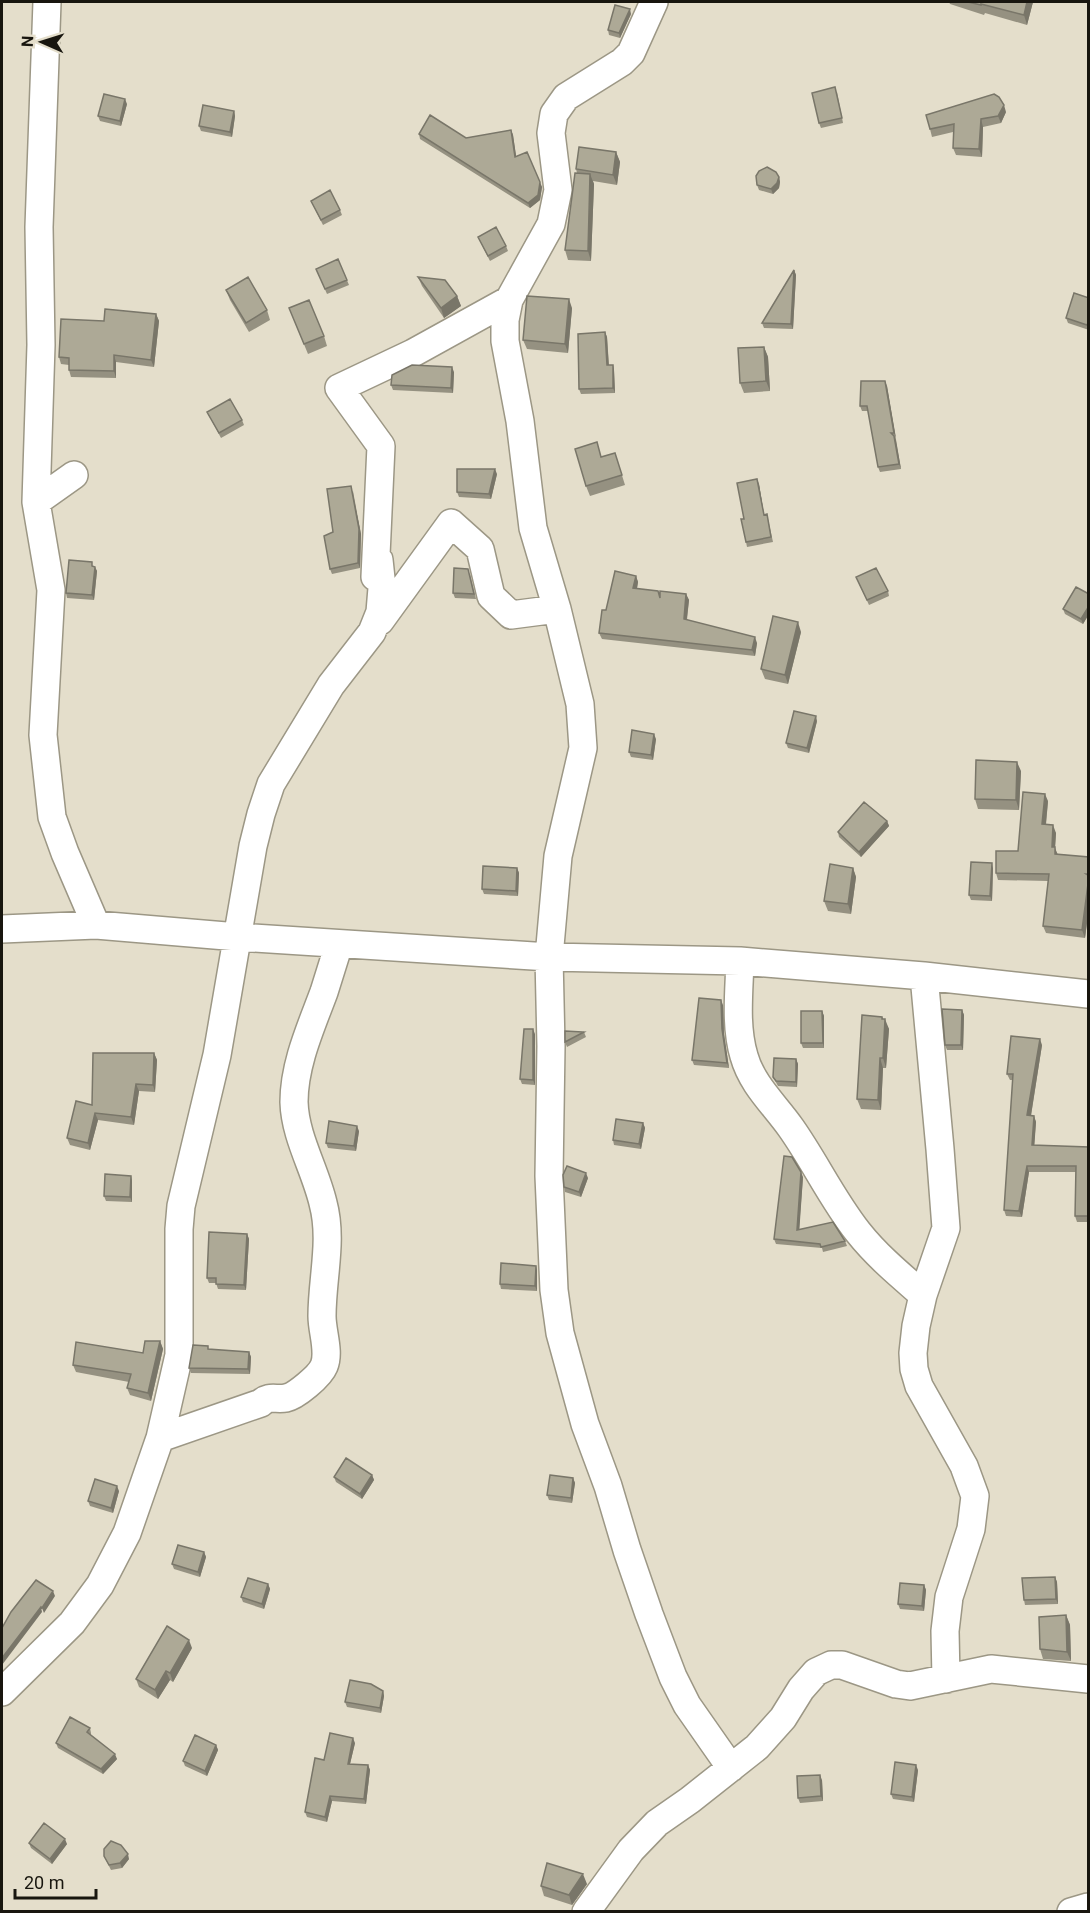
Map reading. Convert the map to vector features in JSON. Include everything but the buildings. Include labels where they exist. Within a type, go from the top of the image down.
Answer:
[{"type":"street","points":[[47,2],[39,227],[41,345],[36,502],[51,590],[43,735],[52,817],[96,926]]},
{"type":"street","points":[[654,2],[631,53],[622,62],[566,97],[554,114],[551,133],[558,190],[551,224],[509,300],[505,320],[505,340],[520,421],[533,528],[557,609],[580,704],[583,748],[558,856],[549,957],[549,1176],[554,1290],[560,1333],[585,1424],[608,1486],[645,1604],[673,1677],[687,1705],[731,1768]]},
{"type":"street","points":[[372,632],[381,446],[339,388],[413,353],[509,300]]},
{"type":"street","points":[[36,502],[74,475]]},
{"type":"street","points":[[2,1692],[72,1623],[100,1585],[127,1533],[160,1438],[179,1355],[181,1206],[217,1055],[253,846],[271,784],[331,685],[451,523],[480,549],[491,596],[511,615],[557,609]]},
{"type":"street","points":[[372,632],[380,612],[382,588],[379,560]]},
{"type":"street","points":[[2,929],[96,926],[549,957],[740,961],[924,976],[1089,994]]},
{"type":"street","points":[[160,1438],[261,1403],[265,1399],[290,1397],[318,1375],[325,1365],[322,1318],[328,1246],[327,1223],[323,1203],[299,1131],[294,1100],[298,1068],[339,944]]},
{"type":"street","points":[[740,961],[738,1020],[744,1057],[756,1084],[808,1153],[825,1184],[857,1232],[875,1253],[923,1295]]},
{"type":"street","points":[[924,976],[946,1228],[915,1326],[914,1369],[919,1386],[964,1466],[975,1496],[971,1529],[949,1597],[945,1631],[946,1678]]},
{"type":"street","points":[[594,1905],[631,1850],[657,1823],[757,1748],[783,1718],[801,1689],[816,1672],[831,1665],[854,1668],[896,1684],[910,1686],[991,1669],[1089,1678]]},
{"type":"street","points":[[1071,1911],[1089,1907]]}]
